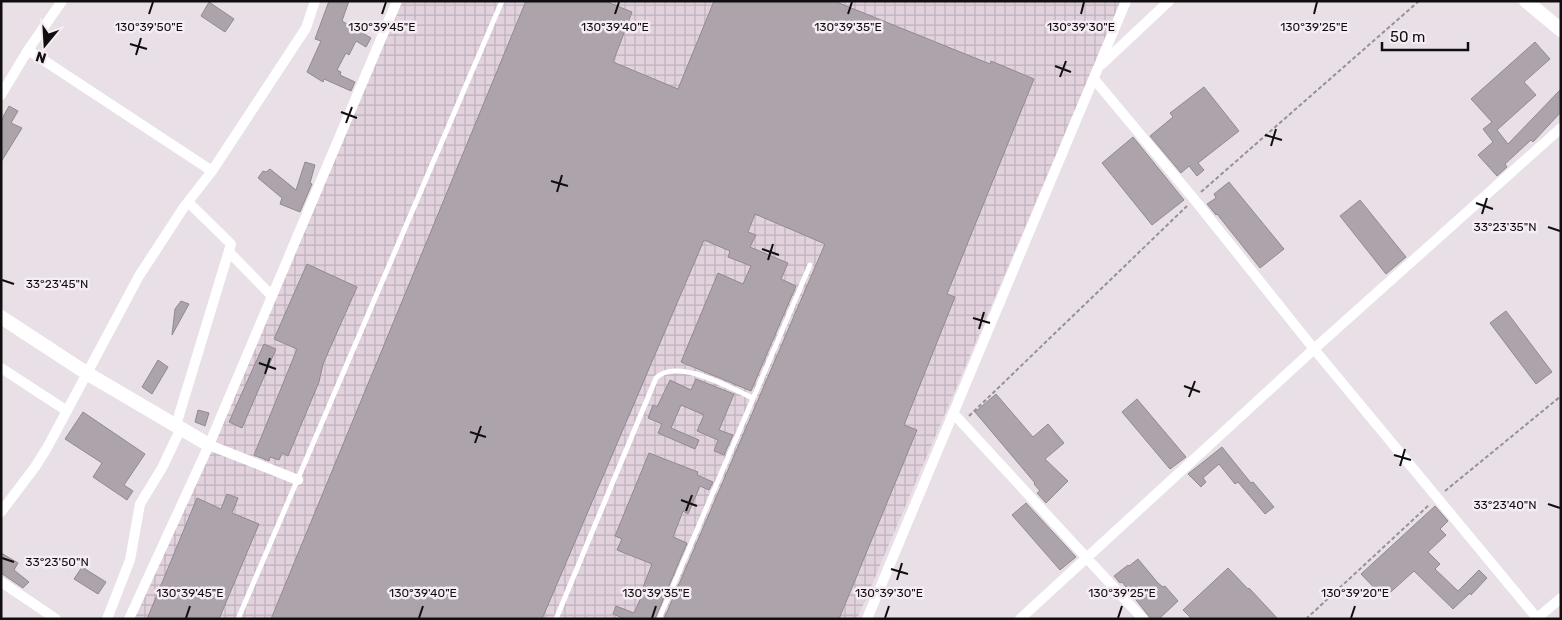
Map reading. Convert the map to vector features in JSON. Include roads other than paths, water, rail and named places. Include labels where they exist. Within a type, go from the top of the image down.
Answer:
[{"type":"street","points":[[1,95],[28,50],[62,1]]},
{"type":"street","points":[[1,512],[35,467],[67,412],[138,276],[188,202],[212,171],[306,28],[315,1]]},
{"type":"street","points":[[129,619],[209,445],[397,1]]},
{"type":"street","points":[[867,619],[1126,1]]},
{"type":"street","points":[[1100,65],[1169,1]]},
{"type":"street","points":[[1526,1],[1561,30]]},
{"type":"street","points":[[28,50],[212,171]]},
{"type":"street","points":[[1094,79],[1194,198],[1314,349],[1536,618],[1561,598]]},
{"type":"street","points":[[1020,619],[1314,349],[1561,128]]},
{"type":"street","points":[[107,619],[130,560],[140,504],[162,468],[178,427],[231,244],[188,202]]},
{"type":"street","points":[[229,252],[272,296]]},
{"type":"street","points":[[1,317],[88,374],[209,445],[298,480]]},
{"type":"street","points":[[1,368],[67,412]]},
{"type":"street","points":[[953,413],[1088,557],[1143,619]]},
{"type":"street","points":[[1,582],[56,619]]},
{"type":"lane","points":[[238,619],[502,1]]},
{"type":"lane","points":[[659,619],[810,264]]},
{"type":"lane","points":[[556,619],[656,378],[668,371],[688,371],[753,398]]}]
